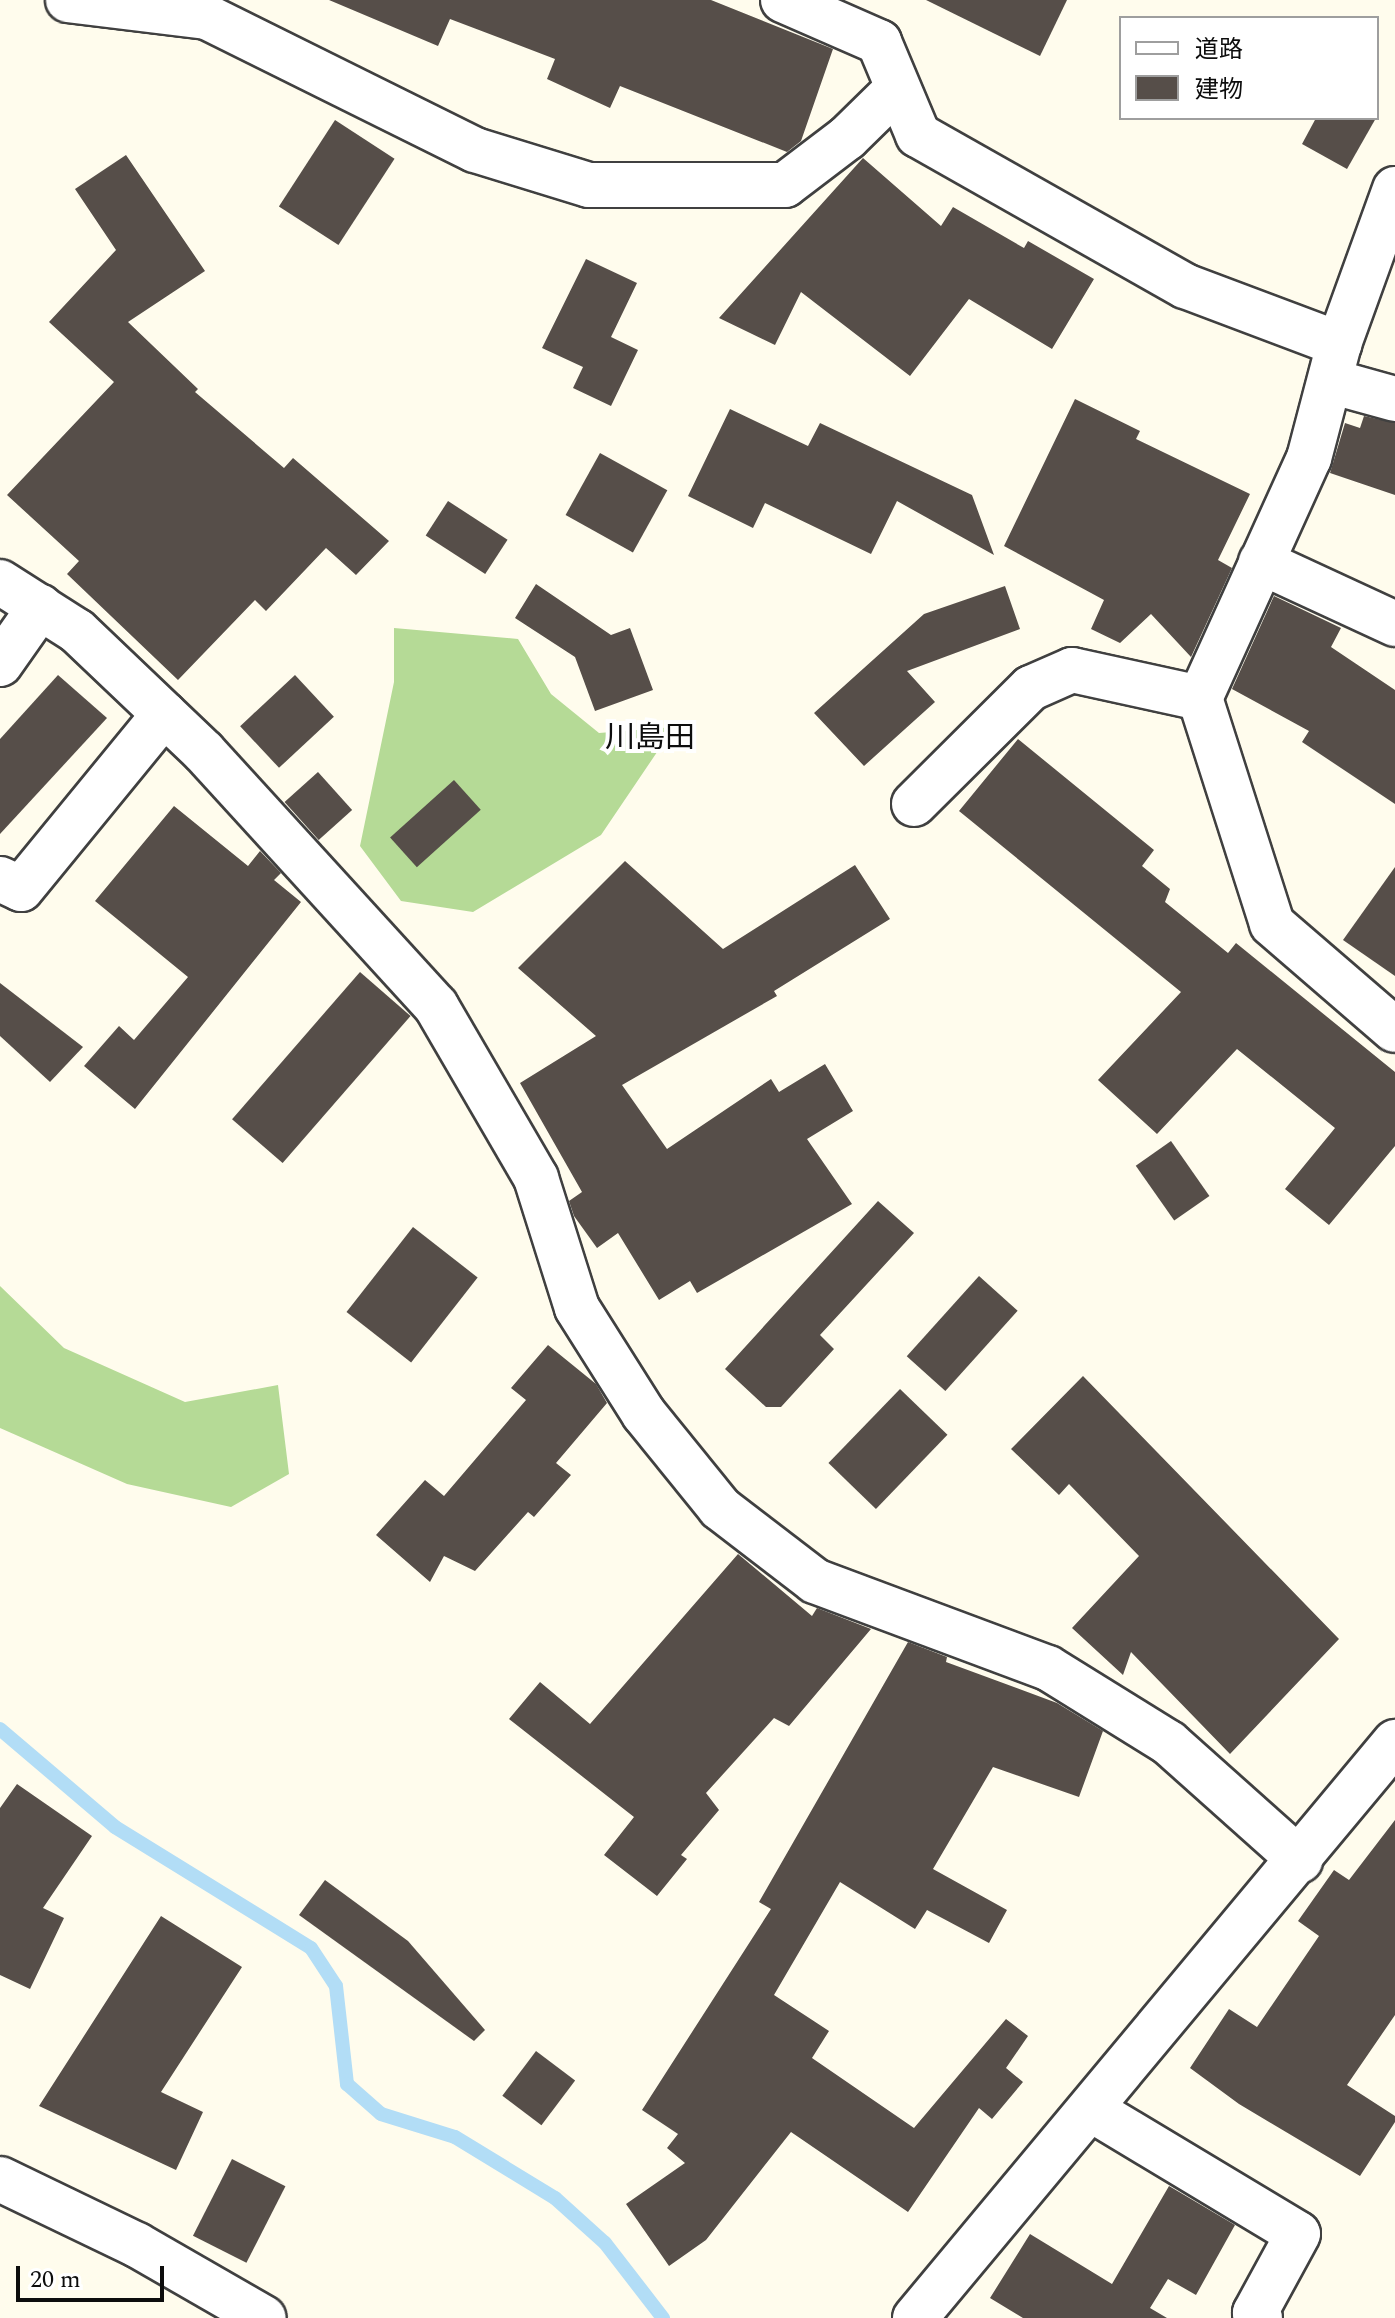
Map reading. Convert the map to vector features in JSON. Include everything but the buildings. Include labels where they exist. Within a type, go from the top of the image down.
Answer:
[{"type":"street","points":[[68,0],[207,17],[475,150],[589,185],[785,185],[847,138],[897,89]]},
{"type":"street","points":[[783,0],[879,42],[918,135],[1185,286],[1334,363],[1395,399]]},
{"type":"street","points":[[1395,189],[1334,363],[1309,458],[1200,698],[1272,924],[1395,1030]]},
{"type":"street","points":[[1261,562],[1395,624]]},
{"type":"street","points":[[0,582],[77,631],[164,714],[436,1006],[536,1178],[577,1308],[644,1414],[720,1508],[815,1581],[1048,1668],[1169,1743],[1300,1860]]},
{"type":"street","points":[[0,664],[40,607]]},
{"type":"street","points":[[914,804],[1031,688],[1072,670],[1200,698]]},
{"type":"street","points":[[0,879],[21,889],[164,714]]},
{"type":"street","points":[[915,2318],[1092,2110],[1395,1742]]},
{"type":"street","points":[[1092,2110],[1298,2234],[1255,2313],[1260,2318]]},
{"type":"street","points":[[0,2179],[137,2245],[264,2318]]},
{"type":"green space","points":[[394,628],[518,639],[551,694],[599,733],[674,727],[601,835],[473,912],[401,901],[360,846],[394,682]]},
{"type":"green space","points":[[0,1286],[64,1348],[185,1402],[278,1385],[289,1474],[231,1507],[127,1484],[0,1428]]},
{"type":"waterway","points":[[0,1729],[115,1827],[311,1948],[336,1986],[347,2084],[381,2114],[455,2137],[555,2198],[605,2243],[663,2318]]},
{"type":"district","name":"川島田","points":[[650,738]]}]
